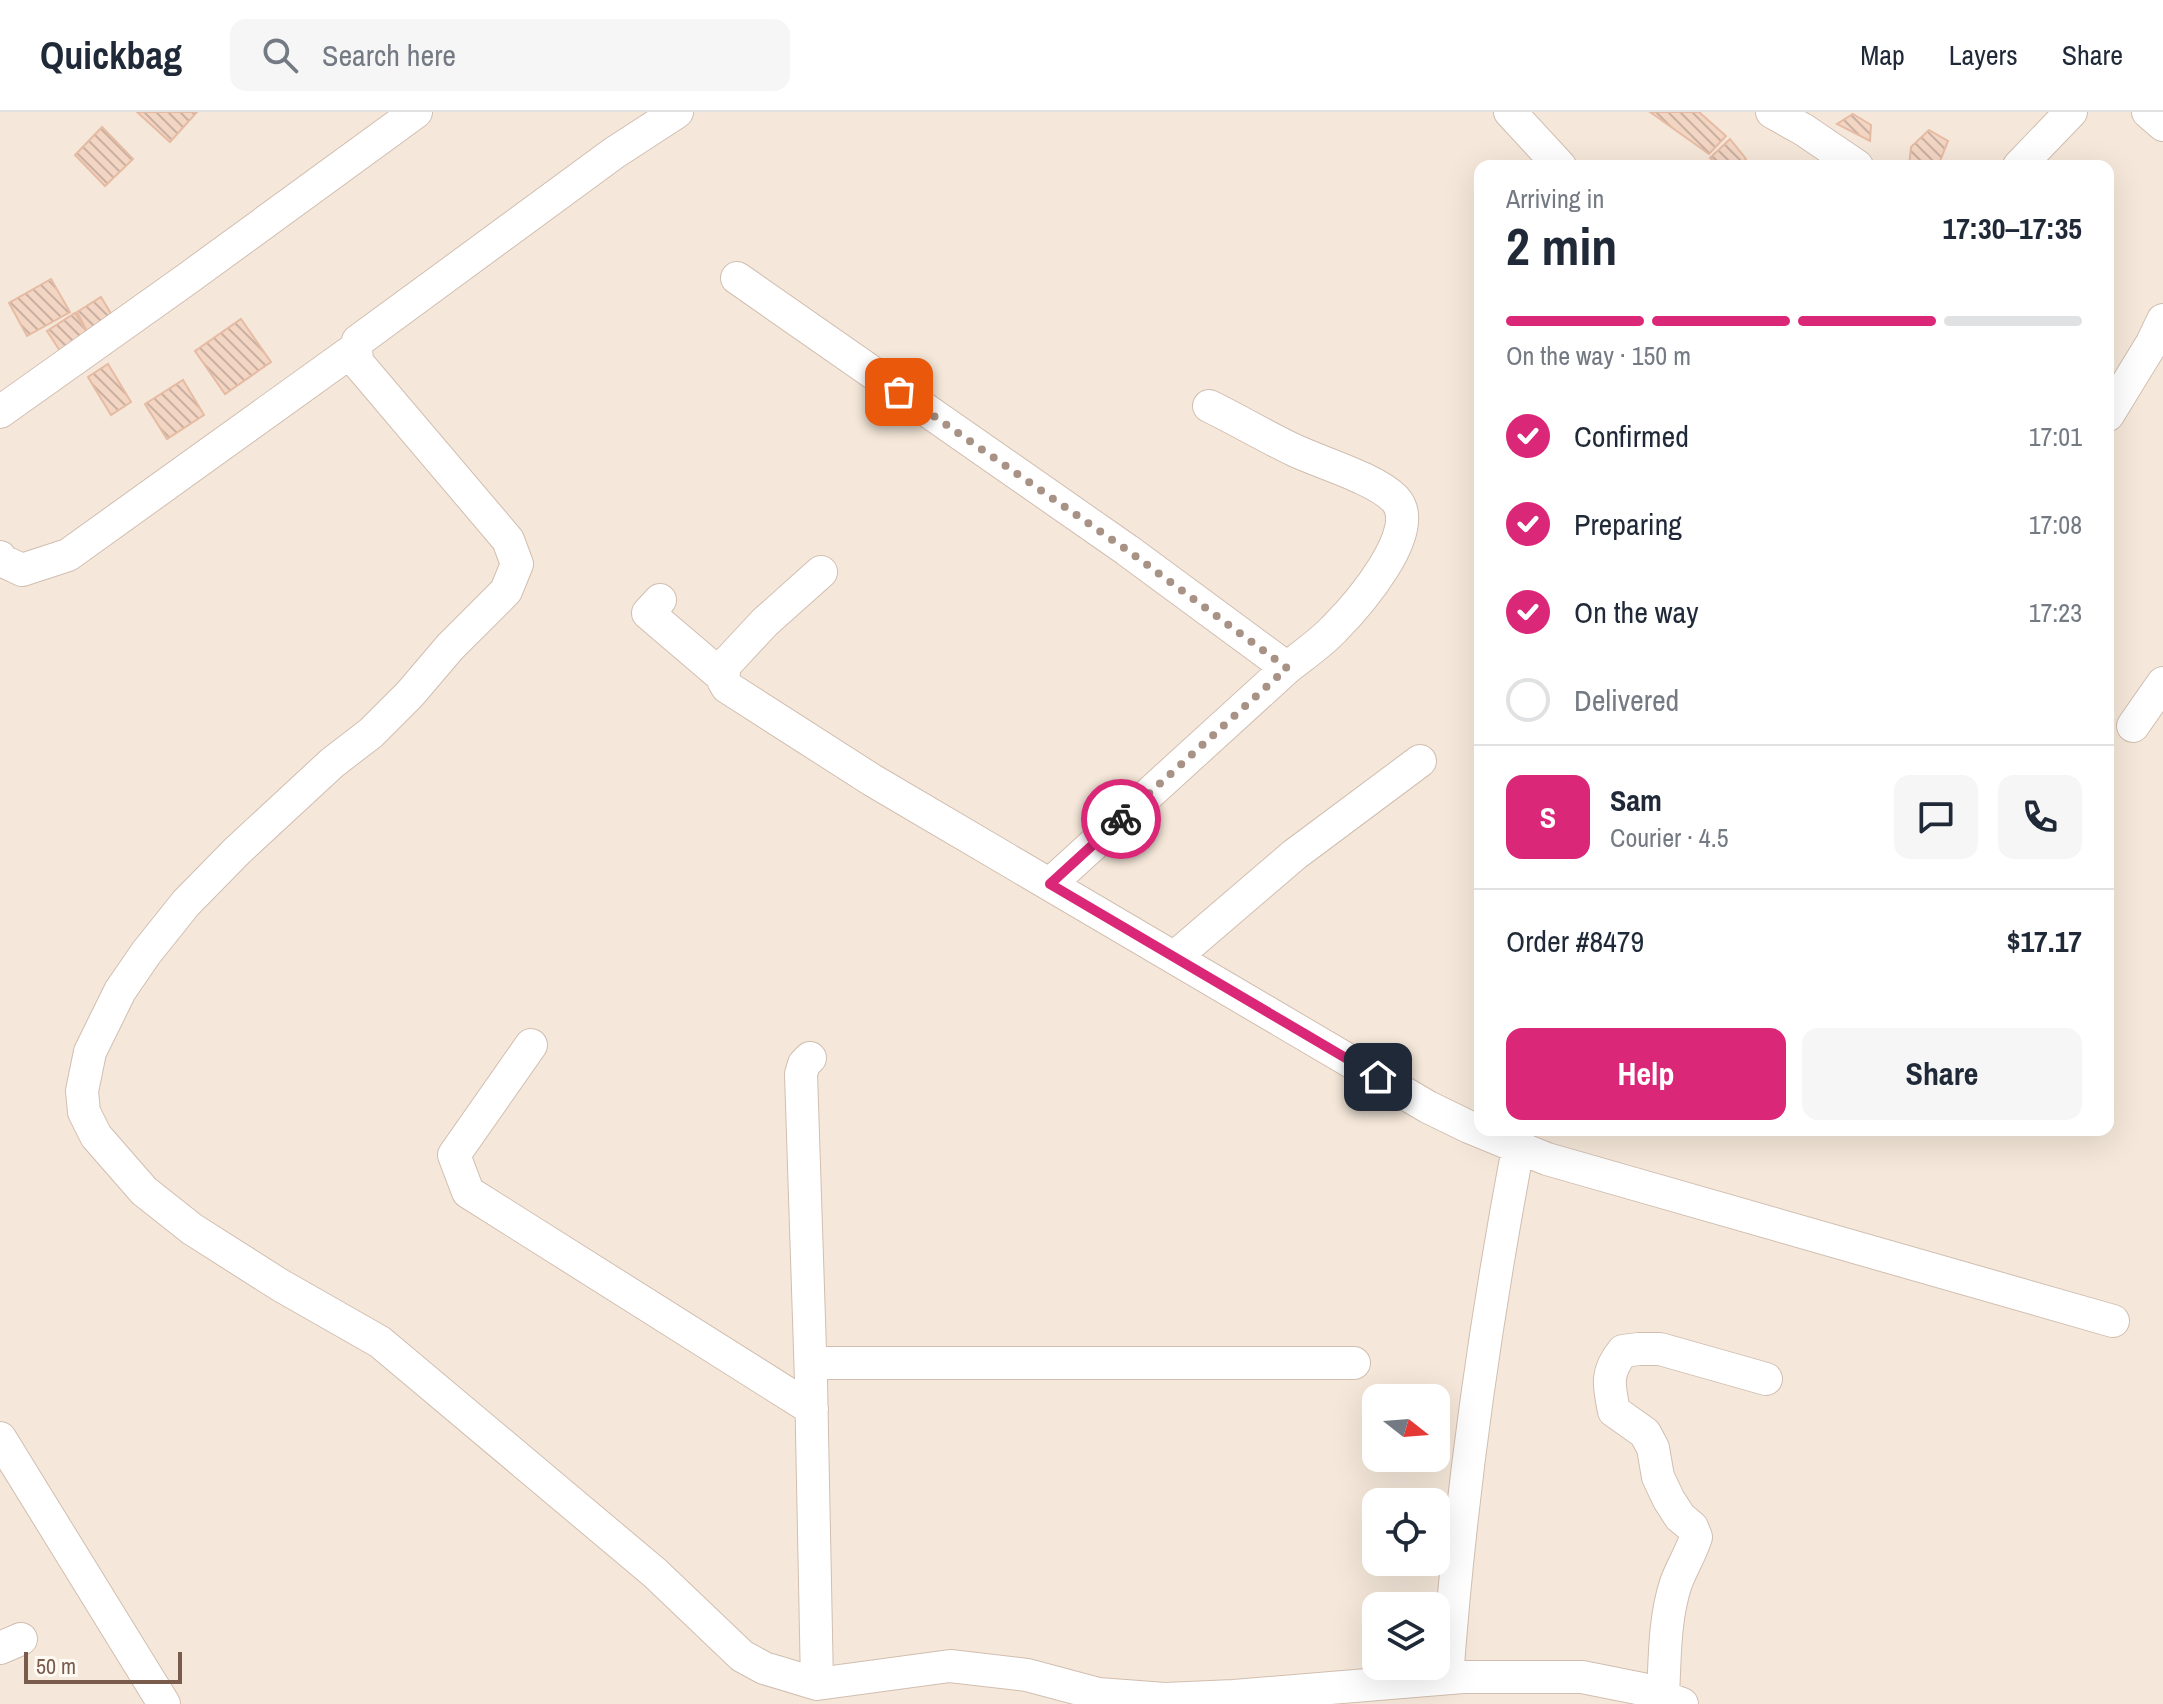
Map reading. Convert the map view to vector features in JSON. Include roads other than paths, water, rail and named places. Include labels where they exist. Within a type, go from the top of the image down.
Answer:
[{"type":"street","points":[[0,412],[416,112]]},
{"type":"street","points":[[677,112],[614,153],[358,341],[357,362],[508,540],[517,564],[506,591],[450,647],[410,694],[371,733],[332,763],[237,851],[186,903],[146,953],[120,991],[90,1052],[82,1091],[84,1112],[96,1136],[144,1191],[192,1229],[280,1285],[380,1342],[655,1573],[742,1656],[764,1668],[817,1684],[950,1666],[1027,1675],[1102,1699],[1234,1696],[1423,1680]]},
{"type":"street","points":[[1510,112],[1554,160]]},
{"type":"street","points":[[1772,112],[1848,160]]},
{"type":"street","points":[[2025,160],[2071,112]]},
{"type":"street","points":[[2148,112],[2163,125]]},
{"type":"street","points":[[737,278],[1127,550],[1287,668]]},
{"type":"street","points":[[2114,405],[2163,320]]},
{"type":"street","points":[[7,572],[68,555],[356,348]]},
{"type":"street","points":[[1050,884],[1287,668],[1332,631],[1365,595],[1400,533],[1400,508],[1395,499],[1369,482],[1293,450],[1209,406]]},
{"type":"street","points":[[723,677],[725,665],[765,622],[821,572]]},
{"type":"street","points":[[660,600],[648,613],[723,677],[727,687],[736,694],[848,765],[1428,1107],[1474,1129]]},
{"type":"street","points":[[2133,726],[2163,683]]},
{"type":"street","points":[[1175,957],[1294,855],[1420,761]]},
{"type":"street","points":[[531,1045],[454,1155],[468,1192],[812,1409]]},
{"type":"street","points":[[810,1058],[801,1074],[811,1363],[817,1684]]},
{"type":"street","points":[[1490,1136],[1547,1159],[2113,1321]]},
{"type":"street","points":[[1450,1638],[1482,1368],[1518,1148]]},
{"type":"street","points":[[1450,1678],[1582,1677],[1642,1689],[1672,1700],[1669,1613],[1677,1582],[1696,1537],[1692,1527],[1680,1517],[1669,1500],[1658,1477],[1653,1448],[1645,1433],[1614,1411],[1608,1379],[1623,1351],[1639,1349],[1660,1349],[1766,1379]]},
{"type":"street","points":[[811,1363],[1354,1363]]},
{"type":"street","points":[[0,1438],[164,1704]]}]
